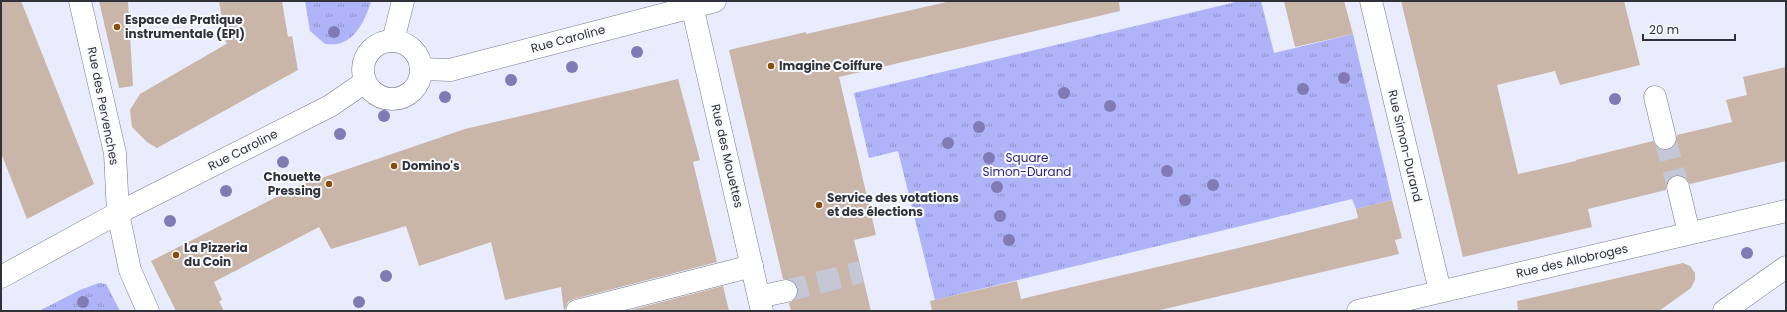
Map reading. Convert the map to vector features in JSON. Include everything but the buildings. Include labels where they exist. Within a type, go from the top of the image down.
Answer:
[{"type":"street","name":"Rue des Pervenches","points":[[80,1],[115,153],[118,213],[130,270],[148,311]]},
{"type":"street","points":[[393,40],[403,1]]},
{"type":"street","name":"Rue Caroline","points":[[421,69],[450,70],[692,3],[715,1]]},
{"type":"street","name":"Rue Simon-Durand","points":[[1371,1],[1440,292]]},
{"type":"street","name":"Rue des Mouettes","points":[[692,3],[760,304]]},
{"type":"street","points":[[393,40],[404,43],[413,49],[419,58],[421,69],[419,80],[413,90],[404,96],[392,99],[381,97],[372,91],[365,82],[362,70],[365,58],[371,49],[381,42],[393,40]]},
{"type":"street","name":"Rue Caroline","points":[[1,277],[118,213],[330,106],[365,82]]},
{"type":"street","points":[[1655,97],[1665,138]]},
{"type":"street","points":[[1678,187],[1689,233]]},
{"type":"street","name":"Rue des Allobroges","points":[[1358,311],[1786,211]]},
{"type":"street","points":[[577,311],[752,266]]},
{"type":"street","points":[[1724,311],[1786,267]]},
{"type":"street","points":[[760,304],[786,291]]},
{"type":"green space","points":[[305,1],[371,1],[364,20],[352,36],[339,44],[325,44],[310,31]]},
{"type":"green space","name":"Square Simon-Durand","points":[[1240,1],[1261,1],[1274,53],[1353,34],[1392,200],[1356,209],[1352,199],[935,300],[898,151],[869,158],[854,93]]},
{"type":"green space","points":[[99,283],[106,284],[120,311],[39,311],[80,290]]},
{"type":"tunnel","points":[[1665,138],[1678,187]]},
{"type":"tunnel","points":[[786,291],[861,272]]},
{"type":"place","name":"Espace de Pratique instrumentale (EPI)","points":[[117,27]]},
{"type":"place","name":"Imagine Coiffure","points":[[771,66]]},
{"type":"place","name":"Domino's","points":[[394,166]]},
{"type":"place","name":"Chouette Pressing","points":[[329,184]]},
{"type":"place","name":"Service des votations et des élections","points":[[819,205]]},
{"type":"place","name":"La Pizzeria du Coin","points":[[176,255]]}]
